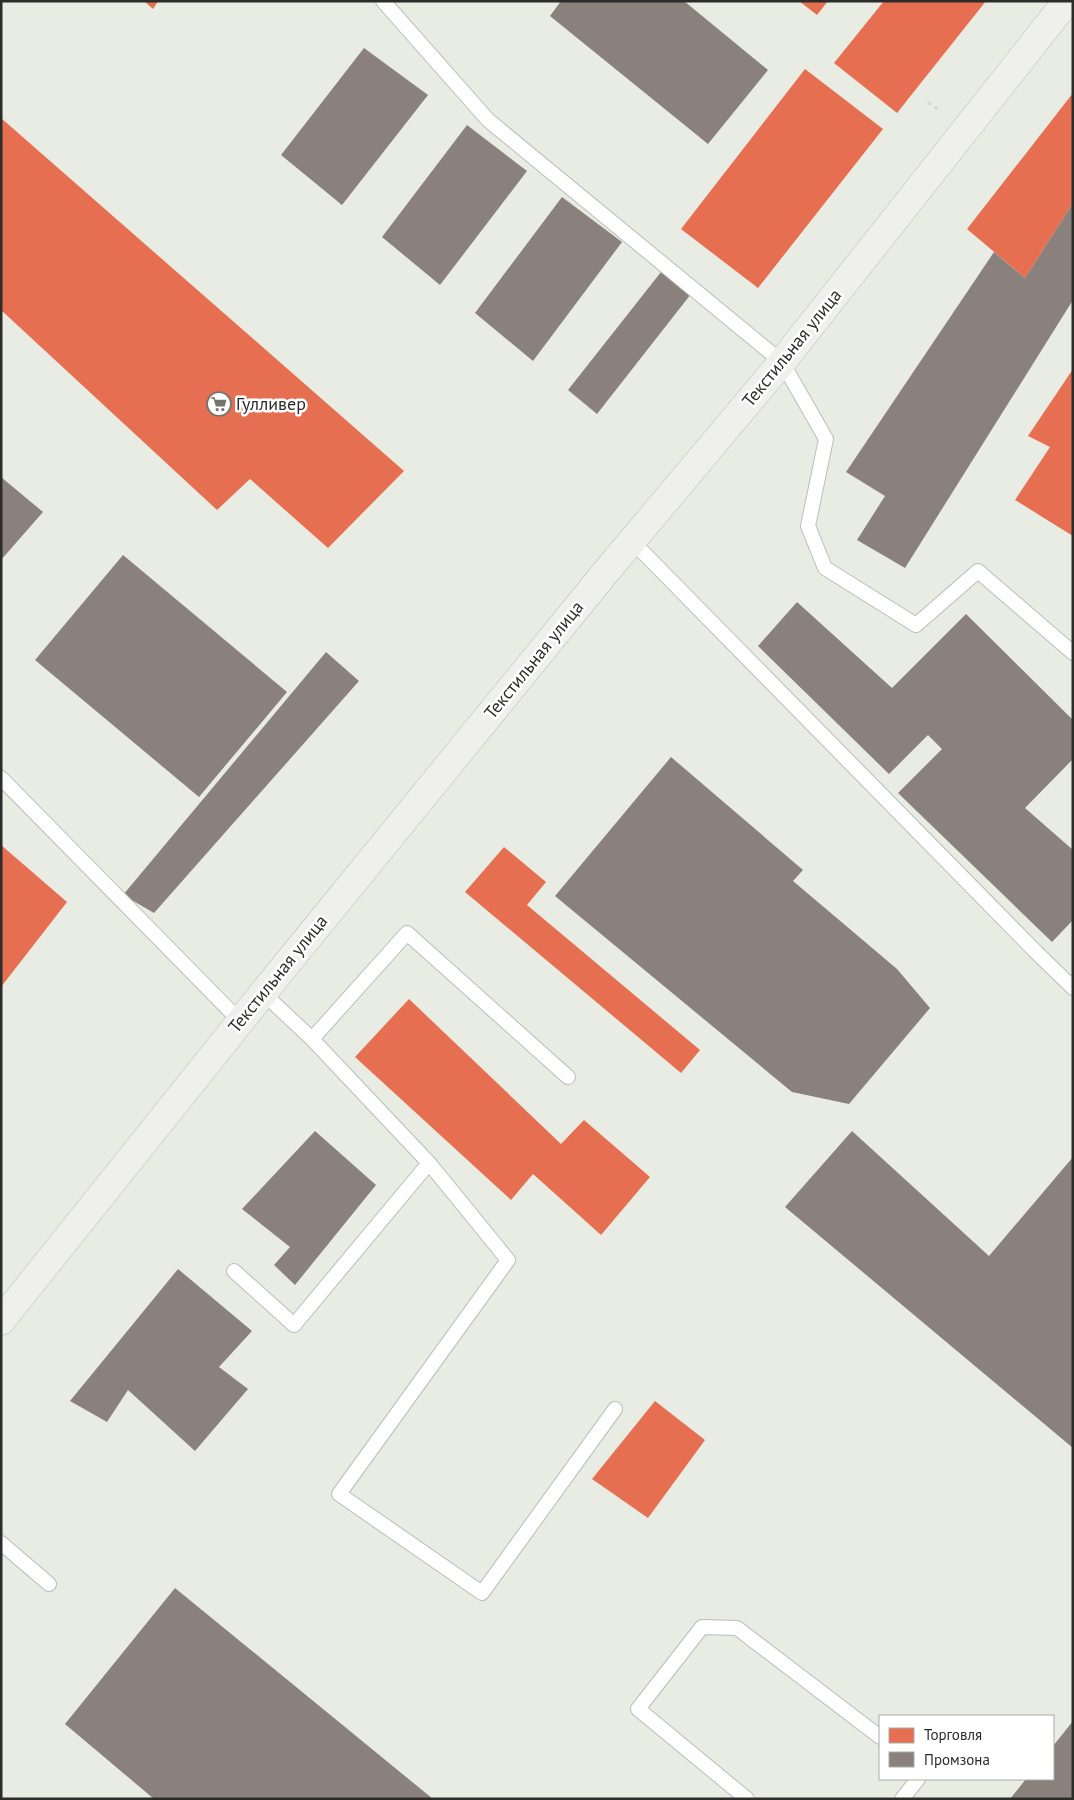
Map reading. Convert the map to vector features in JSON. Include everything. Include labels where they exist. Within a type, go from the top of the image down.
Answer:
[{"type":"main road","name":"Текстильная улица","points":[[1,1321],[263,992],[632,541],[782,362],[1067,1]]},
{"type":"lane","points":[[383,1],[488,120],[782,362],[826,439],[808,526],[825,568],[916,626],[978,571],[1073,653]]},
{"type":"lane","points":[[632,541],[1073,988]]},
{"type":"lane","points":[[1,778],[240,1021]]},
{"type":"lane","points":[[312,1039],[407,933],[568,1077]]},
{"type":"lane","points":[[263,992],[312,1039],[429,1163],[508,1260],[339,1494],[482,1593],[615,1409]]},
{"type":"lane","points":[[234,1271],[294,1325],[429,1163]]},
{"type":"lane","points":[[1,1543],[49,1584]]},
{"type":"lane","points":[[747,1799],[638,1709],[702,1627],[737,1628],[879,1736]]},
{"type":"lane","points":[[902,1799],[917,1780]]},
{"type":"shaded area","points":[[1,1],[1073,1],[1073,1799],[1,1799]]},
{"type":"building: Торговля","points":[[144,1],[158,1],[153,9]]},
{"type":"building: Торговля","points":[[799,1],[828,1],[817,15]]},
{"type":"building: Торговля","points":[[884,1],[986,1],[897,113],[834,63]]},
{"type":"building: Торговля","points":[[805,69],[883,129],[758,288],[681,229]]},
{"type":"building: Торговля","points":[[1073,93],[1073,203],[1025,278],[967,229]]},
{"type":"building: Торговля","points":[[1,118],[404,471],[328,548],[250,479],[217,510],[1,310]]},
{"type":"building: Торговля","points":[[1073,369],[1073,536],[1015,500],[1050,447],[1028,436]]},
{"type":"building: Торговля","points":[[1,845],[67,902],[1,987]]},
{"type":"building: Торговля","points":[[504,847],[546,882],[527,905],[700,1050],[681,1073],[465,892]]},
{"type":"building: Торговля","points":[[409,999],[561,1144],[584,1120],[650,1177],[601,1235],[533,1174],[511,1200],[355,1057]]},
{"type":"building: Торговля","points":[[655,1401],[705,1440],[648,1518],[592,1479]]},
{"type":"building: Промзона","points":[[561,1],[684,1],[768,70],[708,144],[550,16]]},
{"type":"building: Промзона","points":[[364,48],[428,95],[342,205],[281,155]]},
{"type":"building: Промзона","points":[[467,125],[527,171],[440,285],[382,237]]},
{"type":"building: Промзона","points":[[562,197],[622,242],[533,361],[475,313]]},
{"type":"building: Промзона","points":[[1073,203],[1073,300],[905,568],[857,540],[885,496],[846,472],[994,252],[1025,278]]},
{"type":"building: Промзона","points":[[661,272],[691,294],[597,414],[568,390]]},
{"type":"building: Промзона","points":[[1,477],[43,512],[1,560]]},
{"type":"building: Промзона","points":[[123,555],[287,692],[199,797],[35,660]]},
{"type":"building: Промзона","points":[[797,602],[892,688],[966,614],[1073,720],[1073,759],[1025,808],[1073,850],[1073,920],[1052,942],[898,793],[942,749],[928,735],[889,774],[758,646]]},
{"type":"building: Промзона","points":[[326,652],[359,681],[154,913],[123,895]]},
{"type":"building: Промзона","points":[[671,757],[803,870],[793,881],[897,969],[930,1008],[849,1104],[792,1092],[555,896]]},
{"type":"building: Промзона","points":[[315,1131],[376,1185],[295,1285],[274,1265],[290,1247],[242,1209]]},
{"type":"building: Промзона","points":[[852,1131],[989,1256],[1073,1157],[1073,1448],[785,1207]]},
{"type":"building: Промзона","points":[[178,1269],[252,1331],[219,1367],[248,1389],[195,1451],[128,1390],[107,1422],[70,1401]]},
{"type":"building: Промзона","points":[[175,1588],[433,1799],[154,1799],[65,1724]]},
{"type":"building: Промзона","points":[[1073,1721],[1073,1799],[1010,1799],[1025,1780],[1054,1780],[1054,1745]]},
{"type":"place","name":"Гулливер","points":[[219,404]]}]
